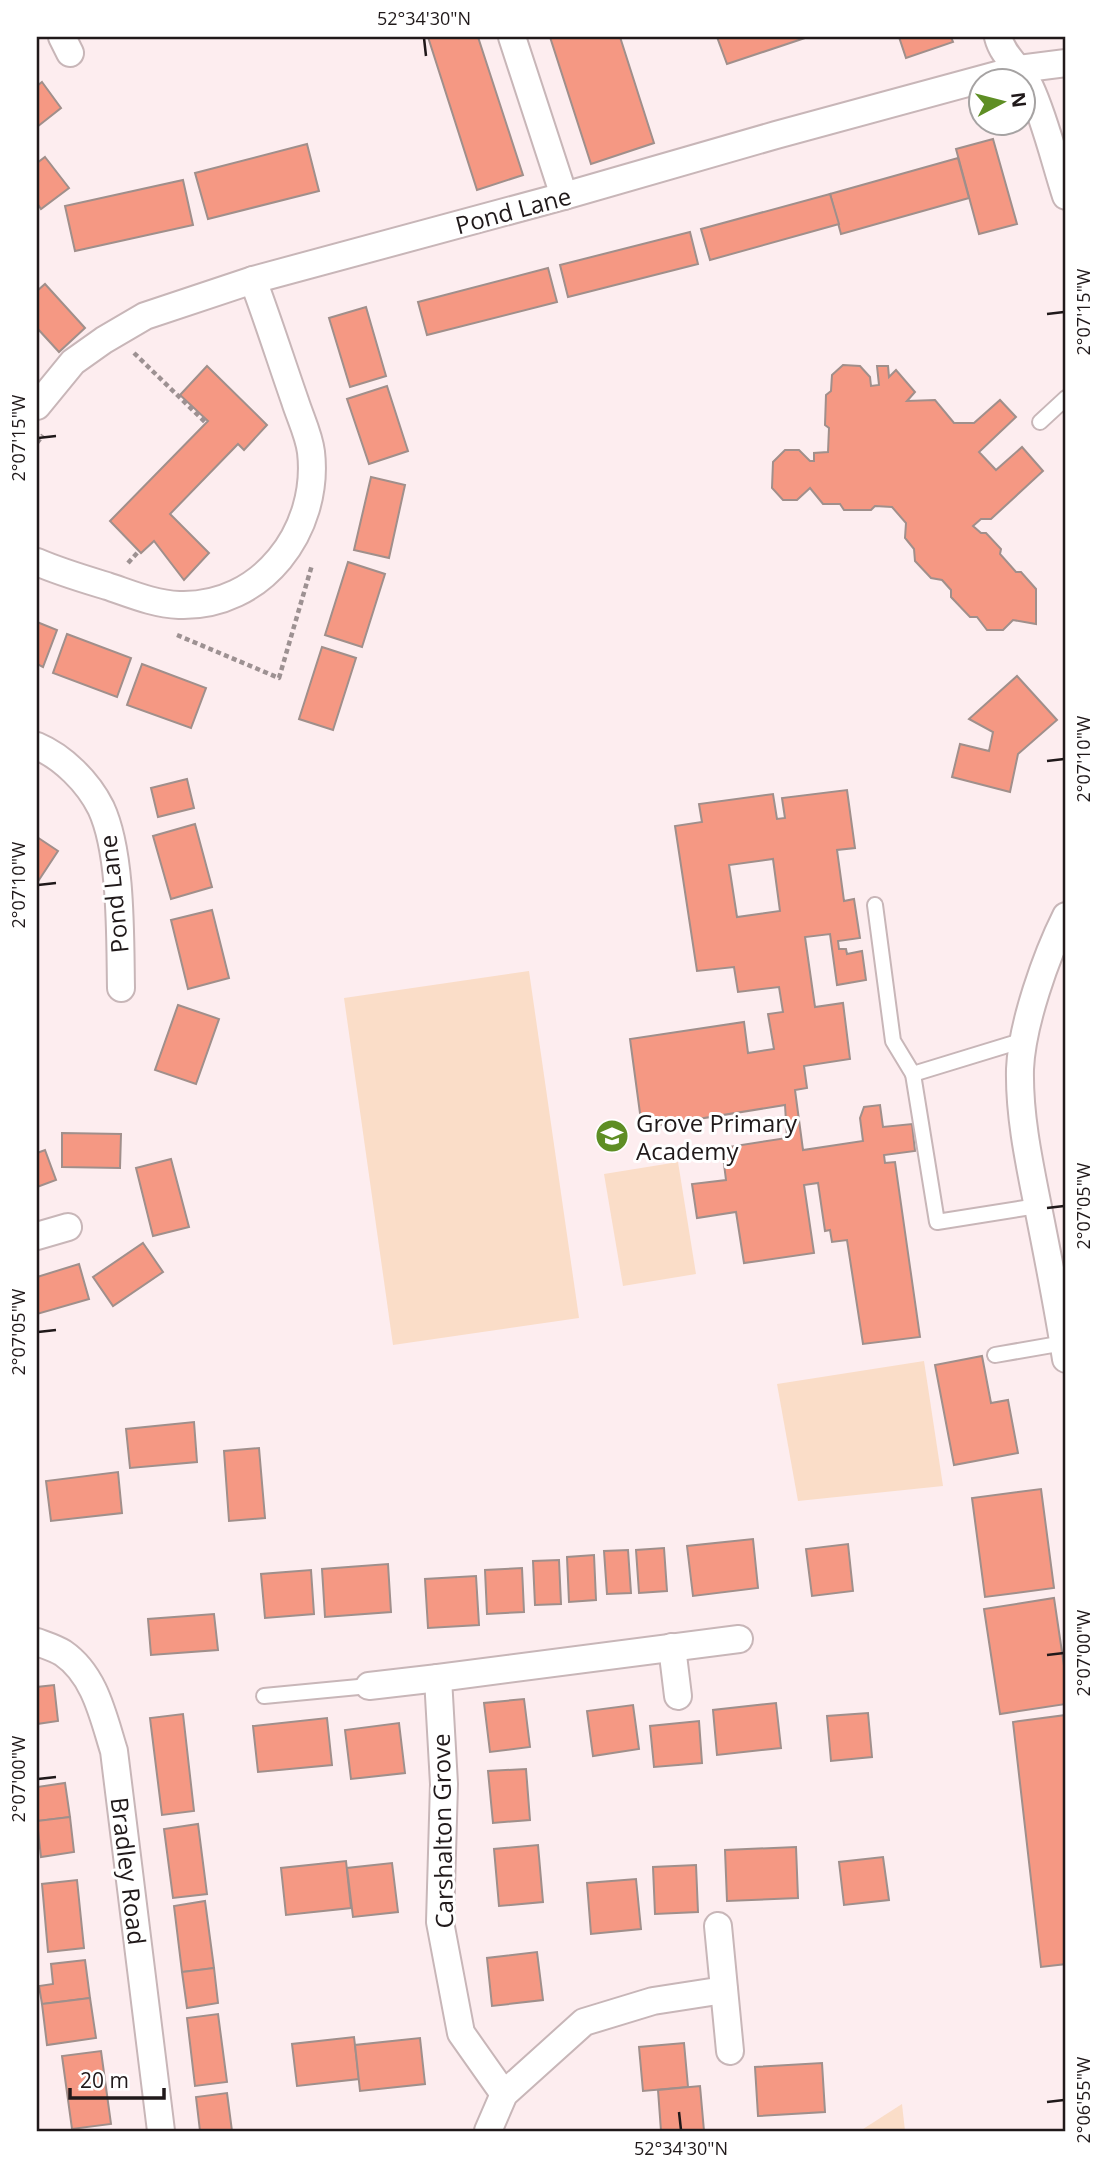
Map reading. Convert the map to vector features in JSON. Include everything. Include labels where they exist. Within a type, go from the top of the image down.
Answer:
[{"type":"street","points":[[512,37],[564,196]]},
{"type":"street","points":[[998,37],[1001,49],[1016,66]]},
{"type":"street","name":"Pond Lane","points":[[1036,67],[1066,63]]},
{"type":"street","name":"Pond Lane","points":[[37,406],[74,362],[104,340],[145,316],[253,280],[967,83]]},
{"type":"street","points":[[1036,105],[1066,196]]},
{"type":"street","points":[[37,562],[155,602],[181,605],[212,601],[240,590],[264,575],[287,552],[302,523],[312,491],[311,450],[253,280]]},
{"type":"street","name":"Pond Lane","points":[[37,746],[71,767],[101,808],[113,849],[120,917],[121,988]]},
{"type":"street","points":[[1065,1351],[1021,1106],[1020,1068],[1036,992],[1066,916]]},
{"type":"street","points":[[37,1236],[68,1227]]},
{"type":"street","points":[[369,1686],[739,1639]]},
{"type":"street","name":"Bradley Road","points":[[37,1642],[62,1653],[82,1671],[97,1697],[114,1751],[161,2131]]},
{"type":"street","points":[[672,1647],[678,1696]]},
{"type":"street","name":"Carshalton Grove","points":[[438,1678],[444,1784],[440,1922],[461,2034],[504,2094]]},
{"type":"street","points":[[718,1926],[730,2051]]},
{"type":"street","points":[[488,2131],[504,2094],[584,2022],[653,2001],[724,1990]]},
{"type":"lane","points":[[1040,422],[1066,398]]},
{"type":"lane","points":[[875,905],[893,1041],[913,1074],[937,1223],[1037,1206]]},
{"type":"lane","points":[[913,1074],[1024,1040]]},
{"type":"lane","points":[[995,1355],[1065,1351]]},
{"type":"lane","points":[[264,1696],[369,1686]]},
{"type":"path","points":[[129,349],[206,423]]},
{"type":"path","points":[[174,633],[279,678],[316,552]]},
{"type":"shaded area","points":[[529,971],[579,1318],[393,1345],[344,998]]},
{"type":"shaded area","points":[[678,1162],[696,1274],[623,1286],[604,1174]]},
{"type":"shaded area","points":[[924,1361],[943,1486],[798,1501],[777,1384]]},
{"type":"shaded area","points":[[902,2104],[905,2131],[860,2131]]},
{"type":"building","points":[[428,37],[478,37],[523,175],[477,190]]},
{"type":"building","points":[[550,37],[620,37],[654,143],[591,164]]},
{"type":"building","points":[[717,37],[808,37],[727,64]]},
{"type":"building","points":[[899,37],[951,37],[953,42],[906,58]]},
{"type":"building","points":[[42,82],[61,108],[37,127],[37,86]]},
{"type":"building","points":[[993,139],[1017,224],[979,234],[956,149]]},
{"type":"building","points":[[307,144],[319,191],[208,219],[195,173]]},
{"type":"building","points":[[45,157],[69,188],[41,209],[37,203],[37,163]]},
{"type":"building","points":[[958,158],[969,198],[841,234],[830,194]]},
{"type":"building","points":[[183,180],[193,225],[75,251],[65,206]]},
{"type":"building","points":[[830,194],[839,224],[710,260],[701,229]]},
{"type":"building","points":[[690,232],[698,264],[568,297],[560,265]]},
{"type":"building","points":[[548,268],[557,302],[427,335],[418,302]]},
{"type":"building","points":[[45,284],[85,328],[59,352],[37,328],[37,291]]},
{"type":"building","points":[[366,307],[386,376],[350,387],[329,318]]},
{"type":"building","points":[[843,365],[860,366],[870,377],[871,386],[879,385],[877,366],[888,366],[889,377],[896,370],[915,392],[907,401],[935,400],[954,423],[974,423],[1000,400],[1016,417],[979,452],[996,470],[1022,447],[1043,471],[991,519],[981,519],[973,526],[981,533],[986,533],[1001,549],[1000,554],[1016,572],[1021,572],[1036,589],[1036,624],[1013,620],[1003,630],[987,630],[977,617],[970,617],[951,597],[951,590],[942,580],[931,578],[915,561],[914,549],[905,538],[906,523],[892,507],[844,510],[840,504],[823,504],[810,488],[797,500],[783,500],[772,488],[773,462],[785,450],[799,450],[810,461],[814,461],[814,453],[828,452],[826,395],[831,391],[832,375]]},
{"type":"building","points":[[207,366],[267,425],[244,450],[238,444],[170,514],[209,553],[184,580],[154,541],[141,553],[110,521],[208,421],[180,395]]},
{"type":"building","points":[[387,386],[408,451],[369,464],[347,399]]},
{"type":"building","points":[[371,477],[405,485],[389,558],[354,550]]},
{"type":"building","points":[[348,562],[385,574],[362,647],[325,635]]},
{"type":"building","points":[[37,622],[57,630],[43,667],[37,664]]},
{"type":"building","points":[[67,634],[131,658],[117,697],[53,673]]},
{"type":"building","points":[[322,647],[356,658],[333,730],[299,719]]},
{"type":"building","points":[[142,664],[206,688],[191,728],[127,705]]},
{"type":"building","points":[[1017,676],[1057,720],[1018,754],[1010,792],[952,777],[960,744],[989,751],[993,732],[969,719]]},
{"type":"building","points":[[187,779],[194,808],[158,817],[151,788]]},
{"type":"building","points":[[847,790],[855,848],[837,850],[844,901],[854,899],[860,938],[838,941],[839,949],[846,949],[847,954],[862,951],[866,980],[837,985],[830,934],[805,937],[815,1007],[843,1003],[850,1059],[804,1066],[807,1088],[795,1090],[803,1150],[863,1141],[860,1118],[864,1107],[880,1105],[883,1127],[912,1124],[915,1151],[884,1155],[885,1163],[895,1162],[920,1337],[863,1344],[847,1240],[832,1242],[830,1230],[825,1231],[818,1183],[804,1185],[814,1253],[744,1263],[736,1212],[697,1218],[692,1184],[726,1180],[722,1148],[787,1138],[785,1105],[642,1128],[630,1039],[744,1022],[748,1053],[774,1049],[768,1014],[783,1012],[779,987],[738,992],[734,967],[697,971],[675,826],[702,822],[699,804],[773,794],[777,819],[785,818],[782,798]],"holes":[[[773,859],[780,911],[737,917],[729,865]]]},
{"type":"building","points":[[195,824],[212,887],[171,899],[153,836]]},
{"type":"building","points":[[37,837],[58,851],[37,883]]},
{"type":"building","points":[[212,910],[229,978],[188,989],[171,920]]},
{"type":"building","points":[[178,1005],[219,1019],[196,1084],[155,1070]]},
{"type":"building","points":[[62,1133],[121,1134],[120,1168],[62,1167]]},
{"type":"building","points":[[45,1150],[56,1180],[37,1187],[37,1153]]},
{"type":"building","points":[[171,1159],[189,1227],[153,1236],[136,1168]]},
{"type":"building","points":[[143,1243],[163,1272],[113,1306],[93,1277]]},
{"type":"building","points":[[79,1264],[89,1299],[37,1314],[37,1277]]},
{"type":"building","points":[[982,1356],[991,1403],[1008,1400],[1018,1453],[954,1465],[935,1365]]},
{"type":"building","points":[[194,1422],[197,1462],[130,1468],[126,1429]]},
{"type":"building","points":[[259,1448],[265,1518],[229,1521],[224,1451]]},
{"type":"building","points":[[118,1472],[122,1513],[51,1521],[46,1481]]},
{"type":"building","points":[[1041,1489],[1054,1588],[985,1597],[972,1498]]},
{"type":"building","points":[[753,1539],[758,1588],[693,1596],[687,1546]]},
{"type":"building","points":[[848,1544],[853,1591],[812,1596],[806,1549]]},
{"type":"building","points":[[664,1548],[667,1591],[639,1593],[636,1550]]},
{"type":"building","points":[[628,1550],[631,1593],[607,1594],[604,1551]]},
{"type":"building","points":[[594,1555],[596,1600],[569,1602],[567,1557]]},
{"type":"building","points":[[559,1560],[561,1604],[535,1605],[533,1561]]},
{"type":"building","points":[[388,1564],[391,1612],[325,1617],[322,1569]]},
{"type":"building","points":[[522,1568],[524,1612],[487,1614],[485,1570]]},
{"type":"building","points":[[311,1570],[314,1614],[265,1618],[261,1574]]},
{"type":"building","points":[[476,1576],[479,1625],[428,1628],[425,1579]]},
{"type":"building","points":[[1054,1598],[1066,1679],[1066,1704],[1000,1714],[984,1609]]},
{"type":"building","points":[[214,1614],[218,1650],[151,1655],[148,1619]]},
{"type":"building","points":[[54,1685],[58,1721],[37,1724],[37,1687]]},
{"type":"building","points":[[524,1699],[530,1747],[490,1752],[484,1703]]},
{"type":"building","points":[[776,1703],[781,1748],[717,1755],[713,1710]]},
{"type":"building","points":[[633,1705],[639,1749],[593,1756],[587,1711]]},
{"type":"building","points":[[868,1713],[872,1757],[831,1761],[827,1716]]},
{"type":"building","points":[[183,1714],[194,1811],[162,1815],[150,1718]]},
{"type":"building","points":[[1066,1715],[1066,1964],[1041,1967],[1013,1722]]},
{"type":"building","points":[[327,1718],[332,1765],[258,1772],[253,1726]]},
{"type":"building","points":[[699,1721],[702,1763],[654,1767],[650,1726]]},
{"type":"building","points":[[399,1723],[405,1773],[351,1779],[345,1730]]},
{"type":"building","points":[[526,1769],[530,1820],[493,1823],[488,1771]]},
{"type":"building","points":[[65,1783],[70,1817],[37,1821],[37,1787]]},
{"type":"building","points":[[70,1817],[74,1852],[41,1857],[37,1821]]},
{"type":"building","points":[[198,1824],[207,1894],[173,1898],[164,1829]]},
{"type":"building","points":[[538,1845],[543,1902],[499,1906],[494,1849]]},
{"type":"building","points":[[796,1847],[798,1898],[727,1901],[725,1850]]},
{"type":"building","points":[[883,1857],[889,1900],[844,1905],[839,1862]]},
{"type":"building","points":[[346,1861],[351,1908],[286,1915],[281,1868]]},
{"type":"building","points":[[392,1863],[398,1912],[353,1917],[347,1868]]},
{"type":"building","points":[[696,1865],[698,1912],[655,1914],[653,1867]]},
{"type":"building","points":[[636,1879],[641,1929],[591,1934],[587,1883]]},
{"type":"building","points":[[77,1880],[84,1948],[48,1952],[42,1884]]},
{"type":"building","points":[[205,1901],[214,1968],[182,1972],[174,1906]]},
{"type":"building","points":[[537,1952],[543,2000],[492,2006],[487,1958]]},
{"type":"building","points":[[85,1960],[90,1998],[42,2004],[39,1986],[53,1984],[51,1964]]},
{"type":"building","points":[[214,1968],[218,2003],[187,2008],[182,1972]]},
{"type":"building","points":[[90,1998],[96,2038],[47,2045],[42,2004]]},
{"type":"building","points":[[218,2014],[227,2082],[195,2086],[187,2018]]},
{"type":"building","points":[[354,2037],[359,2079],[297,2086],[292,2044]]},
{"type":"building","points":[[420,2038],[425,2084],[360,2091],[355,2045]]},
{"type":"building","points":[[684,2043],[688,2087],[643,2091],[639,2047]]},
{"type":"building","points":[[101,2051],[111,2124],[72,2129],[62,2056]]},
{"type":"building","points":[[822,2063],[825,2112],[758,2116],[755,2067]]},
{"type":"building","points":[[700,2086],[704,2131],[661,2131],[658,2090]]},
{"type":"building","points":[[227,2093],[232,2131],[200,2131],[196,2097]]},
{"type":"place","name":"Grove Primary Academy","points":[[612,1136]]}]
